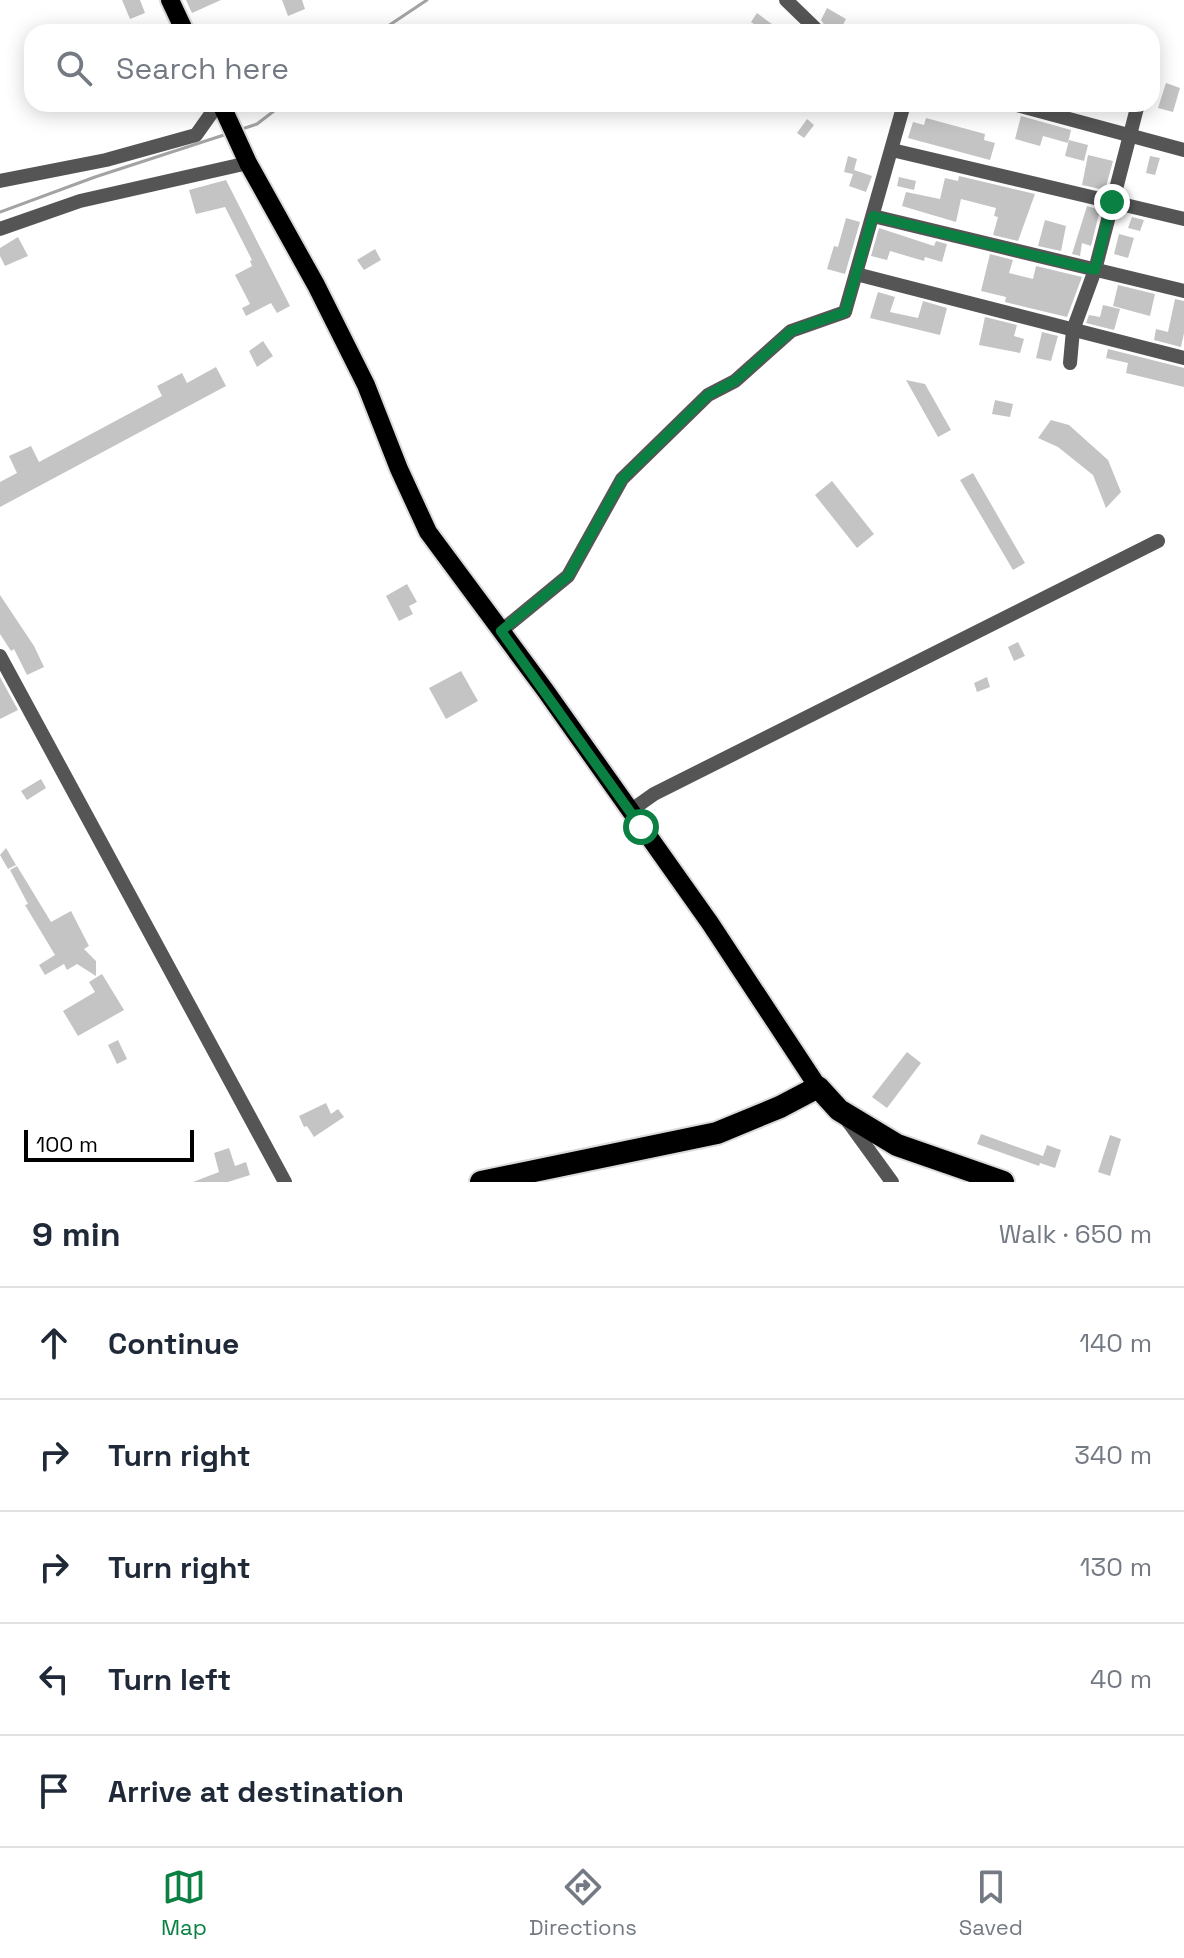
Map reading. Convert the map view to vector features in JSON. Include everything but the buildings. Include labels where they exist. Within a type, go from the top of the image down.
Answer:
[{"type":"highway","points":[[481,1182],[717,1133],[780,1107],[818,1087],[839,1110],[897,1145],[1003,1182]]},
{"type":"main road","points":[[170,0],[181,24]]},
{"type":"main road","points":[[224,112],[366,385],[428,532],[710,923],[818,1087]]},
{"type":"street","points":[[786,0],[811,24]]},
{"type":"street","points":[[0,181],[106,160],[196,135],[217,112]]},
{"type":"street","points":[[501,631],[568,576],[622,479],[708,395],[735,381],[791,331],[845,312],[902,112]]},
{"type":"street","points":[[1043,112],[1184,150]]},
{"type":"street","points":[[1070,363],[1073,330],[1095,270],[1136,112]]},
{"type":"street","points":[[892,150],[1184,219]]},
{"type":"street","points":[[0,229],[80,201],[247,160]]},
{"type":"street","points":[[873,216],[1184,291]]},
{"type":"street","points":[[856,274],[1184,358]]},
{"type":"street","points":[[630,811],[654,794],[1158,541]]},
{"type":"street","points":[[0,656],[285,1182]]},
{"type":"street","points":[[839,1110],[892,1182]]},
{"type":"waterway","points":[[391,24],[427,0]]},
{"type":"waterway","points":[[242,129],[257,124],[273,112]]},
{"type":"waterway","points":[[0,212],[227,134]]},
{"type":"route","points":[[641,827],[501,631],[568,576],[622,479],[708,395],[735,381],[791,331],[845,312],[873,216],[1095,270],[1112,202]]}]
